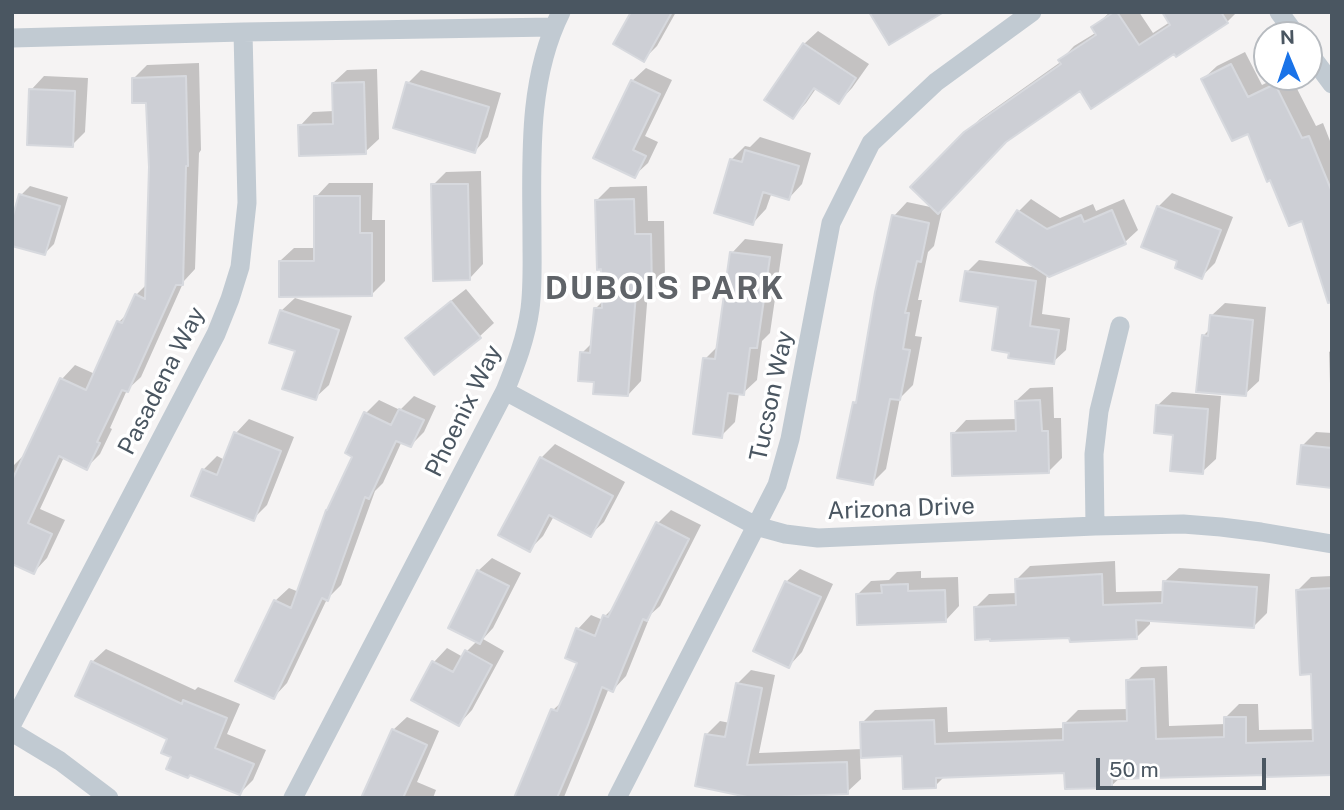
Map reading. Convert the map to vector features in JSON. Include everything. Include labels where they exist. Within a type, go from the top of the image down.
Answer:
[{"type":"street","name":"Tucson Way","points":[[617,798],[777,485],[790,439],[831,223],[870,143],[936,82],[1032,12]]},
{"type":"street","points":[[12,38],[557,20]]},
{"type":"street","name":"Phoenix Way","points":[[293,798],[505,391],[523,344],[533,271],[532,150],[535,112],[541,66],[557,20]]},
{"type":"street","name":"Pasadena Way","points":[[12,724],[216,334],[230,299],[240,267],[247,203],[243,32]]},
{"type":"street","points":[[1095,526],[1094,454],[1099,411],[1120,326]]},
{"type":"street","name":"Arizona Drive","points":[[505,391],[756,526],[785,534],[818,538],[1183,524],[1332,544]]},
{"type":"street","points":[[12,732],[60,761],[109,798]]},
{"type":"building","points":[[631,12],[672,12],[644,62],[613,44]]},
{"type":"building","points":[[869,12],[944,12],[889,45]]},
{"type":"building","points":[[1117,12],[1139,45],[1170,25],[1162,12],[1221,12],[1228,23],[1176,57],[1174,54],[1091,109],[1080,91],[1006,142],[938,214],[910,187],[964,132],[1061,64],[1058,60],[1096,35],[1091,27]]},
{"type":"building","points":[[803,43],[856,78],[839,104],[814,88],[793,119],[764,100]]},
{"type":"building","points":[[1231,64],[1248,97],[1260,91],[1278,91],[1302,138],[1309,136],[1332,192],[1332,302],[1328,303],[1302,221],[1289,226],[1270,180],[1267,182],[1248,134],[1232,141],[1201,79]]},
{"type":"building","points":[[186,76],[188,166],[183,285],[176,285],[128,392],[122,390],[87,470],[59,456],[28,523],[52,534],[34,574],[12,564],[12,480],[60,378],[86,390],[117,321],[122,323],[135,294],[145,299],[149,167],[146,103],[132,103],[132,78]]},
{"type":"building","points":[[631,80],[660,94],[633,150],[646,156],[635,178],[593,158]]},
{"type":"building","points":[[364,82],[366,154],[299,156],[298,125],[333,124],[332,83]]},
{"type":"building","points":[[406,82],[489,107],[475,153],[393,128]]},
{"type":"building","points":[[29,89],[75,91],[73,147],[27,145]]},
{"type":"building","points":[[745,150],[799,166],[789,200],[763,192],[753,225],[714,213],[730,159],[742,162]]},
{"type":"building","points":[[431,184],[468,184],[470,280],[433,281]]},
{"type":"building","points":[[19,194],[60,206],[45,255],[12,246],[12,219]]},
{"type":"building","points":[[314,196],[360,196],[360,233],[372,233],[372,296],[279,297],[279,261],[314,261]]},
{"type":"building","points":[[634,199],[635,234],[651,234],[652,293],[636,293],[628,396],[593,394],[594,382],[578,381],[580,352],[590,353],[594,308],[602,308],[601,269],[597,270],[595,200]]},
{"type":"building","points":[[1157,206],[1221,230],[1202,279],[1175,268],[1177,261],[1141,247]]},
{"type":"building","points":[[1017,210],[1047,229],[1081,215],[1084,222],[1112,210],[1126,244],[1049,277],[996,242]]},
{"type":"building","points":[[892,215],[929,223],[921,262],[917,261],[905,313],[909,313],[903,349],[910,350],[900,400],[890,399],[873,485],[837,478],[853,402],[856,403],[875,292]]},
{"type":"building","points":[[730,252],[770,257],[757,348],[750,348],[744,395],[728,393],[722,438],[693,434],[703,358],[715,359]]},
{"type":"building","points":[[965,271],[1036,281],[1030,326],[1059,330],[1054,364],[1008,358],[1009,353],[992,350],[998,307],[960,301]]},
{"type":"building","points":[[451,301],[481,338],[434,375],[405,338]]},
{"type":"building","points":[[280,310],[339,330],[316,400],[282,389],[295,351],[269,343]]},
{"type":"building","points":[[1210,315],[1253,320],[1246,396],[1196,392],[1202,335],[1208,336]]},
{"type":"building","points":[[1040,400],[1042,431],[1048,431],[1049,473],[952,476],[951,433],[1016,431],[1015,401]]},
{"type":"building","points":[[1156,405],[1208,409],[1203,474],[1170,471],[1173,435],[1154,433]]},
{"type":"building","points":[[399,409],[424,420],[411,447],[396,441],[369,499],[365,497],[328,601],[322,598],[274,699],[235,681],[274,600],[291,608],[326,510],[352,457],[345,453],[364,412],[391,425]]},
{"type":"building","points":[[234,432],[281,451],[254,521],[191,496],[202,469],[217,475]]},
{"type":"building","points":[[1301,445],[1332,448],[1332,488],[1297,484]]},
{"type":"building","points":[[540,457],[613,496],[591,537],[549,515],[530,552],[498,535]]},
{"type":"building","points":[[656,522],[689,539],[647,621],[643,619],[613,692],[602,687],[557,798],[514,798],[551,709],[557,711],[577,663],[565,658],[576,628],[595,636],[603,615],[608,617]]},
{"type":"building","points":[[477,570],[509,586],[480,644],[448,628]]},
{"type":"building","points":[[1102,574],[1103,605],[1162,603],[1163,581],[1257,587],[1254,628],[1136,620],[1137,639],[1070,642],[1069,638],[975,640],[974,607],[1016,605],[1015,579]]},
{"type":"building","points":[[785,581],[821,597],[789,668],[753,651]]},
{"type":"building","points":[[908,584],[908,591],[945,590],[946,622],[857,625],[856,594],[882,593],[881,585]]},
{"type":"building","points":[[1332,588],[1332,775],[1112,779],[1112,788],[1065,789],[1064,773],[936,778],[936,788],[903,789],[902,756],[861,758],[860,722],[934,720],[935,744],[1063,740],[1063,723],[1127,721],[1126,680],[1154,679],[1156,739],[1224,737],[1224,717],[1246,717],[1246,743],[1313,741],[1311,674],[1300,675],[1296,590]]},
{"type":"building","points":[[465,650],[492,665],[459,726],[411,700],[432,661],[453,672]]},
{"type":"building","points":[[91,661],[182,704],[183,700],[227,718],[215,748],[254,764],[240,795],[190,775],[188,778],[166,769],[171,757],[161,753],[167,739],[75,696]]},
{"type":"building","points":[[736,683],[762,688],[747,765],[847,762],[848,794],[752,798],[695,786],[705,734],[725,737]]},
{"type":"building","points":[[392,729],[427,745],[403,798],[361,798]]},
{"type":"district","name":"DUBOIS PARK","points":[[665,289]]}]
